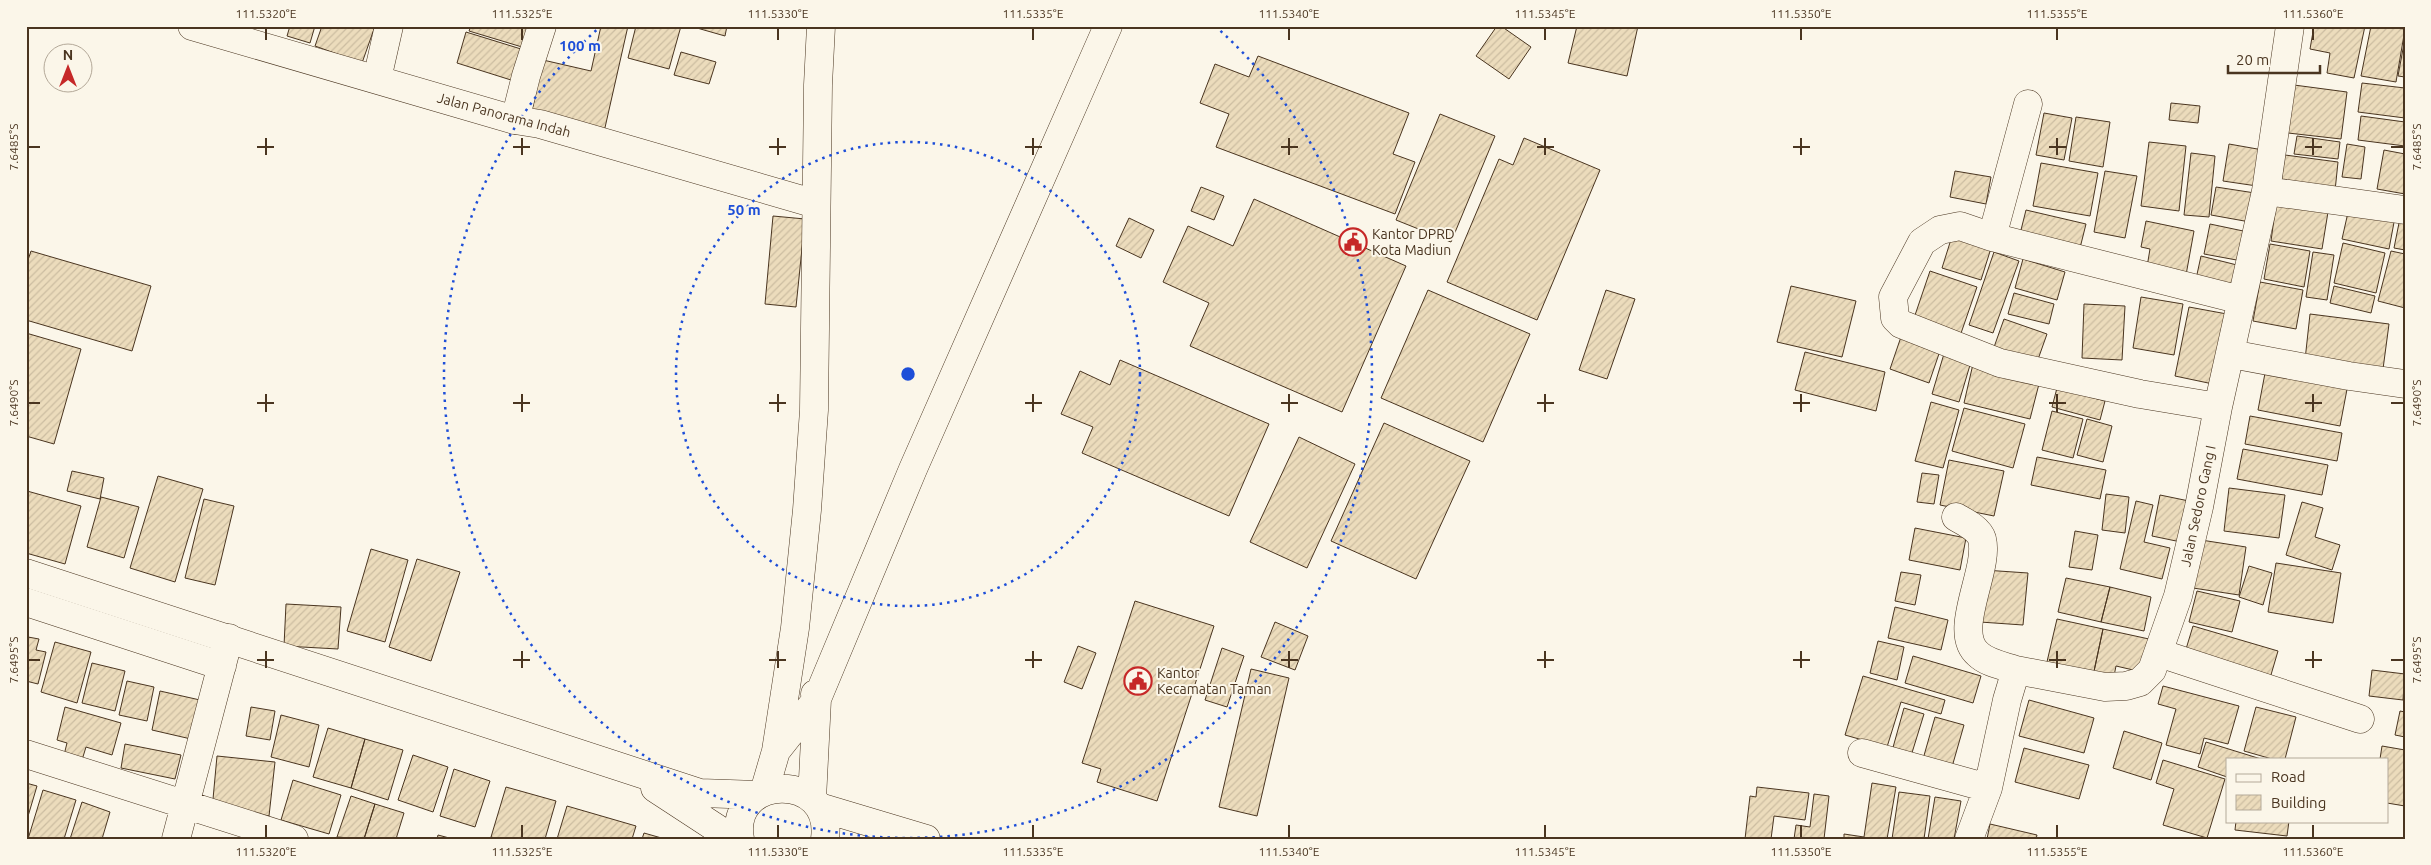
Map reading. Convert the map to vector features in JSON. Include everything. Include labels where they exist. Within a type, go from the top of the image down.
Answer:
[{"type":"street","name":"Jalan Panorama Indah","points":[[192,26],[515,120],[540,124],[816,204]]},
{"type":"street","points":[[377,79],[389,26]]},
{"type":"street","points":[[515,120],[526,76],[542,26]]},
{"type":"street","points":[[761,793],[776,751],[795,628],[807,510],[814,410],[816,204],[821,26]]},
{"type":"street","points":[[776,751],[817,699],[913,469],[1108,26]]},
{"type":"street","name":"Jalan Sedoro Gang I","points":[[1956,517],[1972,527],[1982,540],[1982,553],[1968,631],[1970,644],[1977,654],[2016,670],[2105,687],[2126,686],[2140,682],[2152,670],[2178,596],[2199,507],[2218,407],[2266,191],[2290,26]]},
{"type":"street","points":[[1992,237],[2028,104]]},
{"type":"street","points":[[2266,191],[2405,210]]},
{"type":"street","points":[[2218,407],[2140,394],[2000,362],[1901,324],[1894,318],[1893,297],[1922,242],[1940,230],[1960,226],[1992,237],[2241,300]]},
{"type":"street","points":[[2231,354],[2349,376],[2405,384]]},
{"type":"street","points":[[26,572],[624,769],[700,792],[761,793]]},
{"type":"street","points":[[26,602],[222,666]]},
{"type":"street","points":[[795,628],[817,699],[816,803],[826,826],[825,839]]},
{"type":"street","points":[[176,839],[229,638]]},
{"type":"street","points":[[2159,653],[2360,719]]},
{"type":"street","points":[[1969,839],[1988,788],[2007,700],[2016,670]]},
{"type":"street","points":[[1862,753],[1988,788]]},
{"type":"street","points":[[26,754],[294,839]]},
{"type":"street","points":[[624,769],[733,839]]},
{"type":"street","points":[[740,839],[741,817],[748,804],[761,793],[772,788],[789,788],[798,790],[816,803],[926,839]]},
{"type":"building","points":[[290,26],[315,26],[310,43],[287,36]]},
{"type":"building","points":[[322,26],[366,26],[374,29],[362,63],[315,46]]},
{"type":"building","points":[[471,26],[528,26],[522,47],[469,31]]},
{"type":"building","points":[[601,26],[628,26],[604,132],[531,115],[543,60],[591,71]]},
{"type":"building","points":[[636,26],[681,26],[669,69],[628,58]]},
{"type":"building","points":[[690,26],[727,26],[725,36]]},
{"type":"building","points":[[1497,26],[1501,26],[1531,47],[1509,79],[1476,56]]},
{"type":"building","points":[[1577,26],[1638,26],[1627,76],[1568,63]]},
{"type":"building","points":[[2314,26],[2365,26],[2354,78],[2327,73],[2330,53],[2310,49]]},
{"type":"building","points":[[2371,26],[2405,29],[2396,82],[2361,76]]},
{"type":"building","points":[[466,32],[521,49],[511,80],[457,63]]},
{"type":"building","points":[[2405,38],[2405,77],[2398,76]]},
{"type":"building","points":[[681,52],[716,62],[709,84],[674,75]]},
{"type":"building","points":[[1258,56],[1409,113],[1393,154],[1415,162],[1395,214],[1216,147],[1229,114],[1200,103],[1215,64],[1249,77]]},
{"type":"building","points":[[2362,83],[2405,88],[2405,118],[2358,112]]},
{"type":"building","points":[[2294,85],[2347,92],[2341,139],[2288,133]]},
{"type":"building","points":[[2171,103],[2200,106],[2198,123],[2169,120]]},
{"type":"building","points":[[2044,113],[2072,118],[2064,160],[2036,155]]},
{"type":"building","points":[[1440,114],[1495,136],[1451,242],[1396,220]]},
{"type":"building","points":[[2361,116],[2405,122],[2405,146],[2358,140]]},
{"type":"building","points":[[2076,117],[2110,122],[2103,167],[2069,161]]},
{"type":"building","points":[[2297,136],[2340,142],[2338,159],[2294,154]]},
{"type":"building","points":[[1524,138],[1600,170],[1537,320],[1447,282],[1499,159],[1513,165]]},
{"type":"building","points":[[2149,142],[2186,146],[2179,211],[2141,206]]},
{"type":"building","points":[[2229,144],[2263,150],[2257,186],[2223,181]]},
{"type":"building","points":[[2347,144],[2365,147],[2361,179],[2342,177]]},
{"type":"building","points":[[2384,150],[2405,154],[2405,194],[2377,189]]},
{"type":"building","points":[[2191,153],[2215,156],[2209,217],[2184,215]]},
{"type":"building","points":[[2285,155],[2338,162],[2335,191],[2281,183]]},
{"type":"building","points":[[2041,163],[2098,173],[2090,216],[2033,206]]},
{"type":"building","points":[[1955,171],[1991,177],[1986,204],[1950,197]]},
{"type":"building","points":[[2105,171],[2137,176],[2125,238],[2094,232]]},
{"type":"building","points":[[1201,187],[1224,196],[1214,220],[1191,211]]},
{"type":"building","points":[[2216,187],[2255,193],[2250,222],[2211,215]]},
{"type":"building","points":[[1254,199],[1406,266],[1342,412],[1190,346],[1209,303],[1163,282],[1188,226],[1233,246]]},
{"type":"building","points":[[2276,204],[2328,212],[2322,249],[2271,241]]},
{"type":"building","points":[[2349,208],[2395,217],[2389,249],[2342,239]]},
{"type":"building","points":[[2026,210],[2086,224],[2080,248],[2020,234]]},
{"type":"building","points":[[773,216],[805,219],[796,307],[765,304]]},
{"type":"building","points":[[1129,218],[1154,230],[1141,258],[1116,246]]},
{"type":"building","points":[[2400,218],[2405,219],[2405,250],[2394,248]]},
{"type":"building","points":[[2146,221],[2194,231],[2186,275],[2147,267],[2150,249],[2141,247]]},
{"type":"building","points":[[2210,224],[2248,232],[2242,261],[2204,254]]},
{"type":"building","points":[[1953,233],[1992,245],[1981,280],[1942,268]]},
{"type":"building","points":[[2343,243],[2385,253],[2376,293],[2334,283]]},
{"type":"building","points":[[2270,244],[2310,251],[2304,287],[2264,279]]},
{"type":"building","points":[[31,251],[151,286],[132,351],[26,320],[26,266]]},
{"type":"building","points":[[2391,251],[2405,254],[2405,308],[2378,301]]},
{"type":"building","points":[[1994,252],[2019,261],[1993,333],[1969,325]]},
{"type":"building","points":[[2313,252],[2334,255],[2327,300],[2306,297]]},
{"type":"building","points":[[2201,256],[2241,266],[2235,289],[2196,279]]},
{"type":"building","points":[[2023,259],[2065,272],[2057,300],[2015,288]]},
{"type":"building","points":[[1930,271],[1977,287],[1959,339],[1912,324]]},
{"type":"building","points":[[2260,282],[2303,290],[2296,329],[2253,321]]},
{"type":"building","points":[[1791,286],[1856,301],[1842,357],[1777,342]]},
{"type":"building","points":[[2334,286],[2375,296],[2371,313],[2330,303]]},
{"type":"building","points":[[1428,290],[1530,334],[1483,442],[1381,398]]},
{"type":"building","points":[[1606,290],[1635,299],[1607,379],[1579,370]]},
{"type":"building","points":[[2014,293],[2054,304],[2049,324],[2008,314]]},
{"type":"building","points":[[2141,297],[2183,304],[2174,355],[2133,348]]},
{"type":"building","points":[[2084,304],[2125,306],[2122,360],[2082,358]]},
{"type":"building","points":[[2189,307],[2227,314],[2213,384],[2175,376]]},
{"type":"building","points":[[2310,314],[2389,324],[2383,369],[2305,360]]},
{"type":"building","points":[[2004,319],[2047,334],[2036,365],[1993,350]]},
{"type":"building","points":[[1903,331],[1942,345],[1929,383],[1890,369]]},
{"type":"building","points":[[26,333],[81,349],[54,444],[26,436]]},
{"type":"building","points":[[1946,347],[1973,355],[1959,402],[1932,394]]},
{"type":"building","points":[[1805,352],[1885,372],[1876,411],[1795,390]]},
{"type":"building","points":[[1120,360],[1269,424],[1229,516],[1082,453],[1093,427],[1061,414],[1080,371],[1110,385]]},
{"type":"building","points":[[1973,364],[2040,380],[2030,419],[1964,403]]},
{"type":"building","points":[[2266,368],[2348,384],[2340,426],[2258,410]]},
{"type":"building","points":[[2057,388],[2105,401],[2100,420],[2052,407]]},
{"type":"building","points":[[1931,402],[1959,410],[1943,468],[1915,461]]},
{"type":"building","points":[[1964,408],[2025,424],[2013,468],[1952,451]]},
{"type":"building","points":[[2052,411],[2083,419],[2073,458],[2042,450]]},
{"type":"building","points":[[2250,416],[2342,433],[2337,461],[2245,444]]},
{"type":"building","points":[[2087,419],[2112,426],[2103,462],[2077,455]]},
{"type":"building","points":[[1384,423],[1470,461],[1416,579],[1331,541]]},
{"type":"building","points":[[1299,437],[1355,464],[1307,568],[1250,542]]},
{"type":"building","points":[[2243,449],[2328,465],[2322,495],[2237,479]]},
{"type":"building","points":[[2037,457],[2106,470],[2100,499],[2031,485]]},
{"type":"building","points":[[1949,460],[2004,471],[1994,516],[1940,505]]},
{"type":"building","points":[[72,471],[104,478],[100,499],[67,491]]},
{"type":"building","points":[[1922,473],[1939,475],[1934,504],[1917,502]]},
{"type":"building","points":[[158,476],[203,489],[175,582],[130,568]]},
{"type":"building","points":[[2229,488],[2285,495],[2279,538],[2224,531]]},
{"type":"building","points":[[27,491],[81,506],[65,564],[26,553]]},
{"type":"building","points":[[2106,494],[2129,497],[2125,533],[2102,530]]},
{"type":"building","points":[[2160,495],[2189,501],[2181,542],[2152,536]]},
{"type":"building","points":[[101,497],[139,507],[124,558],[87,547]]},
{"type":"building","points":[[204,499],[234,506],[215,585],[185,578]]},
{"type":"building","points":[[2136,501],[2153,505],[2144,542],[2170,548],[2162,579],[2120,569]]},
{"type":"building","points":[[2302,502],[2323,508],[2315,537],[2340,545],[2332,570],[2286,555]]},
{"type":"building","points":[[1915,528],[1966,538],[1960,570],[1909,560]]},
{"type":"building","points":[[2075,531],[2098,535],[2092,570],[2069,567]]},
{"type":"building","points":[[2201,540],[2246,547],[2239,595],[2193,588]]},
{"type":"building","points":[[371,549],[408,560],[385,642],[347,631]]},
{"type":"building","points":[[417,559],[460,572],[431,661],[389,647]]},
{"type":"building","points":[[2276,563],[2341,573],[2333,623],[2268,612]]},
{"type":"building","points":[[2249,566],[2272,573],[2263,605],[2239,597]]},
{"type":"building","points":[[1984,570],[2028,573],[2023,625],[1980,622]]},
{"type":"building","points":[[1901,572],[1921,575],[1915,605],[1895,601]]},
{"type":"building","points":[[2066,578],[2110,587],[2101,622],[2058,612]]},
{"type":"building","points":[[2110,587],[2151,597],[2144,631],[2101,622]]},
{"type":"building","points":[[2197,591],[2240,601],[2232,632],[2189,622]]},
{"type":"building","points":[[1135,601],[1214,626],[1157,801],[1097,782],[1101,769],[1082,763]]},
{"type":"building","points":[[286,604],[341,607],[338,649],[284,646]]},
{"type":"building","points":[[1895,607],[1948,620],[1941,650],[1888,638]]},
{"type":"building","points":[[2057,619],[2103,629],[2093,676],[2046,666]]},
{"type":"building","points":[[1275,622],[1308,636],[1295,670],[1261,657]]},
{"type":"building","points":[[2193,626],[2278,651],[2268,685],[2183,659]]},
{"type":"building","points":[[2103,629],[2149,639],[2142,672],[2116,666],[2113,681],[2093,676]]},
{"type":"building","points":[[28,637],[39,639],[36,650],[46,652],[38,684],[26,681]]},
{"type":"building","points":[[1878,641],[1904,647],[1897,680],[1870,673]]},
{"type":"building","points":[[55,642],[91,652],[77,703],[41,692]]},
{"type":"building","points":[[1078,646],[1096,653],[1082,689],[1064,682]]},
{"type":"building","points":[[1222,648],[1244,656],[1227,707],[1205,700]]},
{"type":"building","points":[[1913,656],[1981,676],[1973,703],[1905,683]]},
{"type":"building","points":[[92,663],[125,671],[115,711],[82,703]]},
{"type":"building","points":[[1251,669],[1289,678],[1257,816],[1219,807]]},
{"type":"building","points":[[2372,670],[2405,674],[2403,700],[2369,696]]},
{"type":"building","points":[[1863,676],[1945,700],[1941,714],[1901,702],[1887,747],[1845,735]]},
{"type":"building","points":[[127,681],[154,687],[147,721],[119,715]]},
{"type":"building","points":[[2163,686],[2239,706],[2228,744],[2204,738],[2200,754],[2166,745],[2176,709],[2158,704]]},
{"type":"building","points":[[160,691],[200,700],[191,739],[152,730]]},
{"type":"building","points":[[2029,700],[2094,718],[2084,753],[2019,736]]},
{"type":"building","points":[[65,707],[121,723],[112,755],[86,747],[82,760],[64,755],[67,743],[57,740]]},
{"type":"building","points":[[251,707],[275,711],[270,740],[246,736]]},
{"type":"building","points":[[2256,707],[2296,717],[2285,758],[2268,758],[2244,751]]},
{"type":"building","points":[[1904,708],[1924,714],[1911,756],[1892,751]]},
{"type":"building","points":[[2400,711],[2405,712],[2405,737],[2395,735]]},
{"type":"building","points":[[281,715],[319,725],[309,767],[271,757]]},
{"type":"building","points":[[1935,717],[1964,725],[1952,767],[1923,759]]},
{"type":"building","points":[[328,728],[365,739],[351,788],[313,777]]},
{"type":"building","points":[[2124,731],[2162,743],[2151,780],[2113,768]]},
{"type":"building","points":[[365,739],[403,750],[388,800],[351,788]]},
{"type":"building","points":[[2206,742],[2258,758],[2226,758],[2226,777],[2198,767]]},
{"type":"building","points":[[125,744],[181,755],[175,779],[121,768]]},
{"type":"building","points":[[2382,746],[2405,750],[2405,806],[2388,803],[2388,758],[2380,758]]},
{"type":"building","points":[[2024,748],[2089,765],[2079,799],[2015,782]]},
{"type":"building","points":[[413,755],[448,767],[433,812],[398,800]]},
{"type":"building","points":[[217,756],[275,762],[269,816],[212,810]]},
{"type":"building","points":[[2163,760],[2225,779],[2207,838],[2163,825],[2174,789],[2156,783]]},
{"type":"building","points":[[454,769],[490,781],[475,827],[440,816]]},
{"type":"building","points":[[293,780],[341,795],[329,834],[281,820]]},
{"type":"building","points":[[26,783],[37,786],[26,823]]},
{"type":"building","points":[[1872,783],[1896,787],[1887,839],[1844,839],[1844,834],[1864,837]]},
{"type":"building","points":[[506,787],[556,801],[545,839],[499,839],[491,837]]},
{"type":"building","points":[[1757,787],[1809,793],[1805,820],[1774,816],[1771,839],[1745,839],[1750,796],[1756,797]]},
{"type":"building","points":[[43,790],[76,800],[64,839],[28,839]]},
{"type":"building","points":[[1899,792],[1930,796],[1924,839],[1892,839]]},
{"type":"building","points":[[1814,794],[1829,796],[1824,839],[1794,839],[1796,825],[1810,827]]},
{"type":"building","points":[[351,796],[375,804],[364,839],[337,837]]},
{"type":"building","points":[[1935,797],[1961,801],[1954,839],[1928,839]]},
{"type":"building","points":[[82,802],[110,812],[102,839],[70,839]]},
{"type":"building","points":[[375,804],[404,813],[396,839],[364,839]]},
{"type":"building","points":[[567,806],[636,826],[632,839],[557,839]]},
{"type":"building","points":[[2236,822],[2289,822],[2287,836],[2235,830]]},
{"type":"building","points":[[1990,824],[2037,835],[2036,839],[1987,839]]},
{"type":"building","points":[[644,833],[665,839],[642,839]]},
{"type":"building","points":[[438,835],[453,839],[437,839]]},
{"type":"place","name":"Kantor DPRD Kota Madiun","points":[[1353,242]]},
{"type":"place","name":"Kantor Kecamatan Taman","points":[[1138,681]]}]
